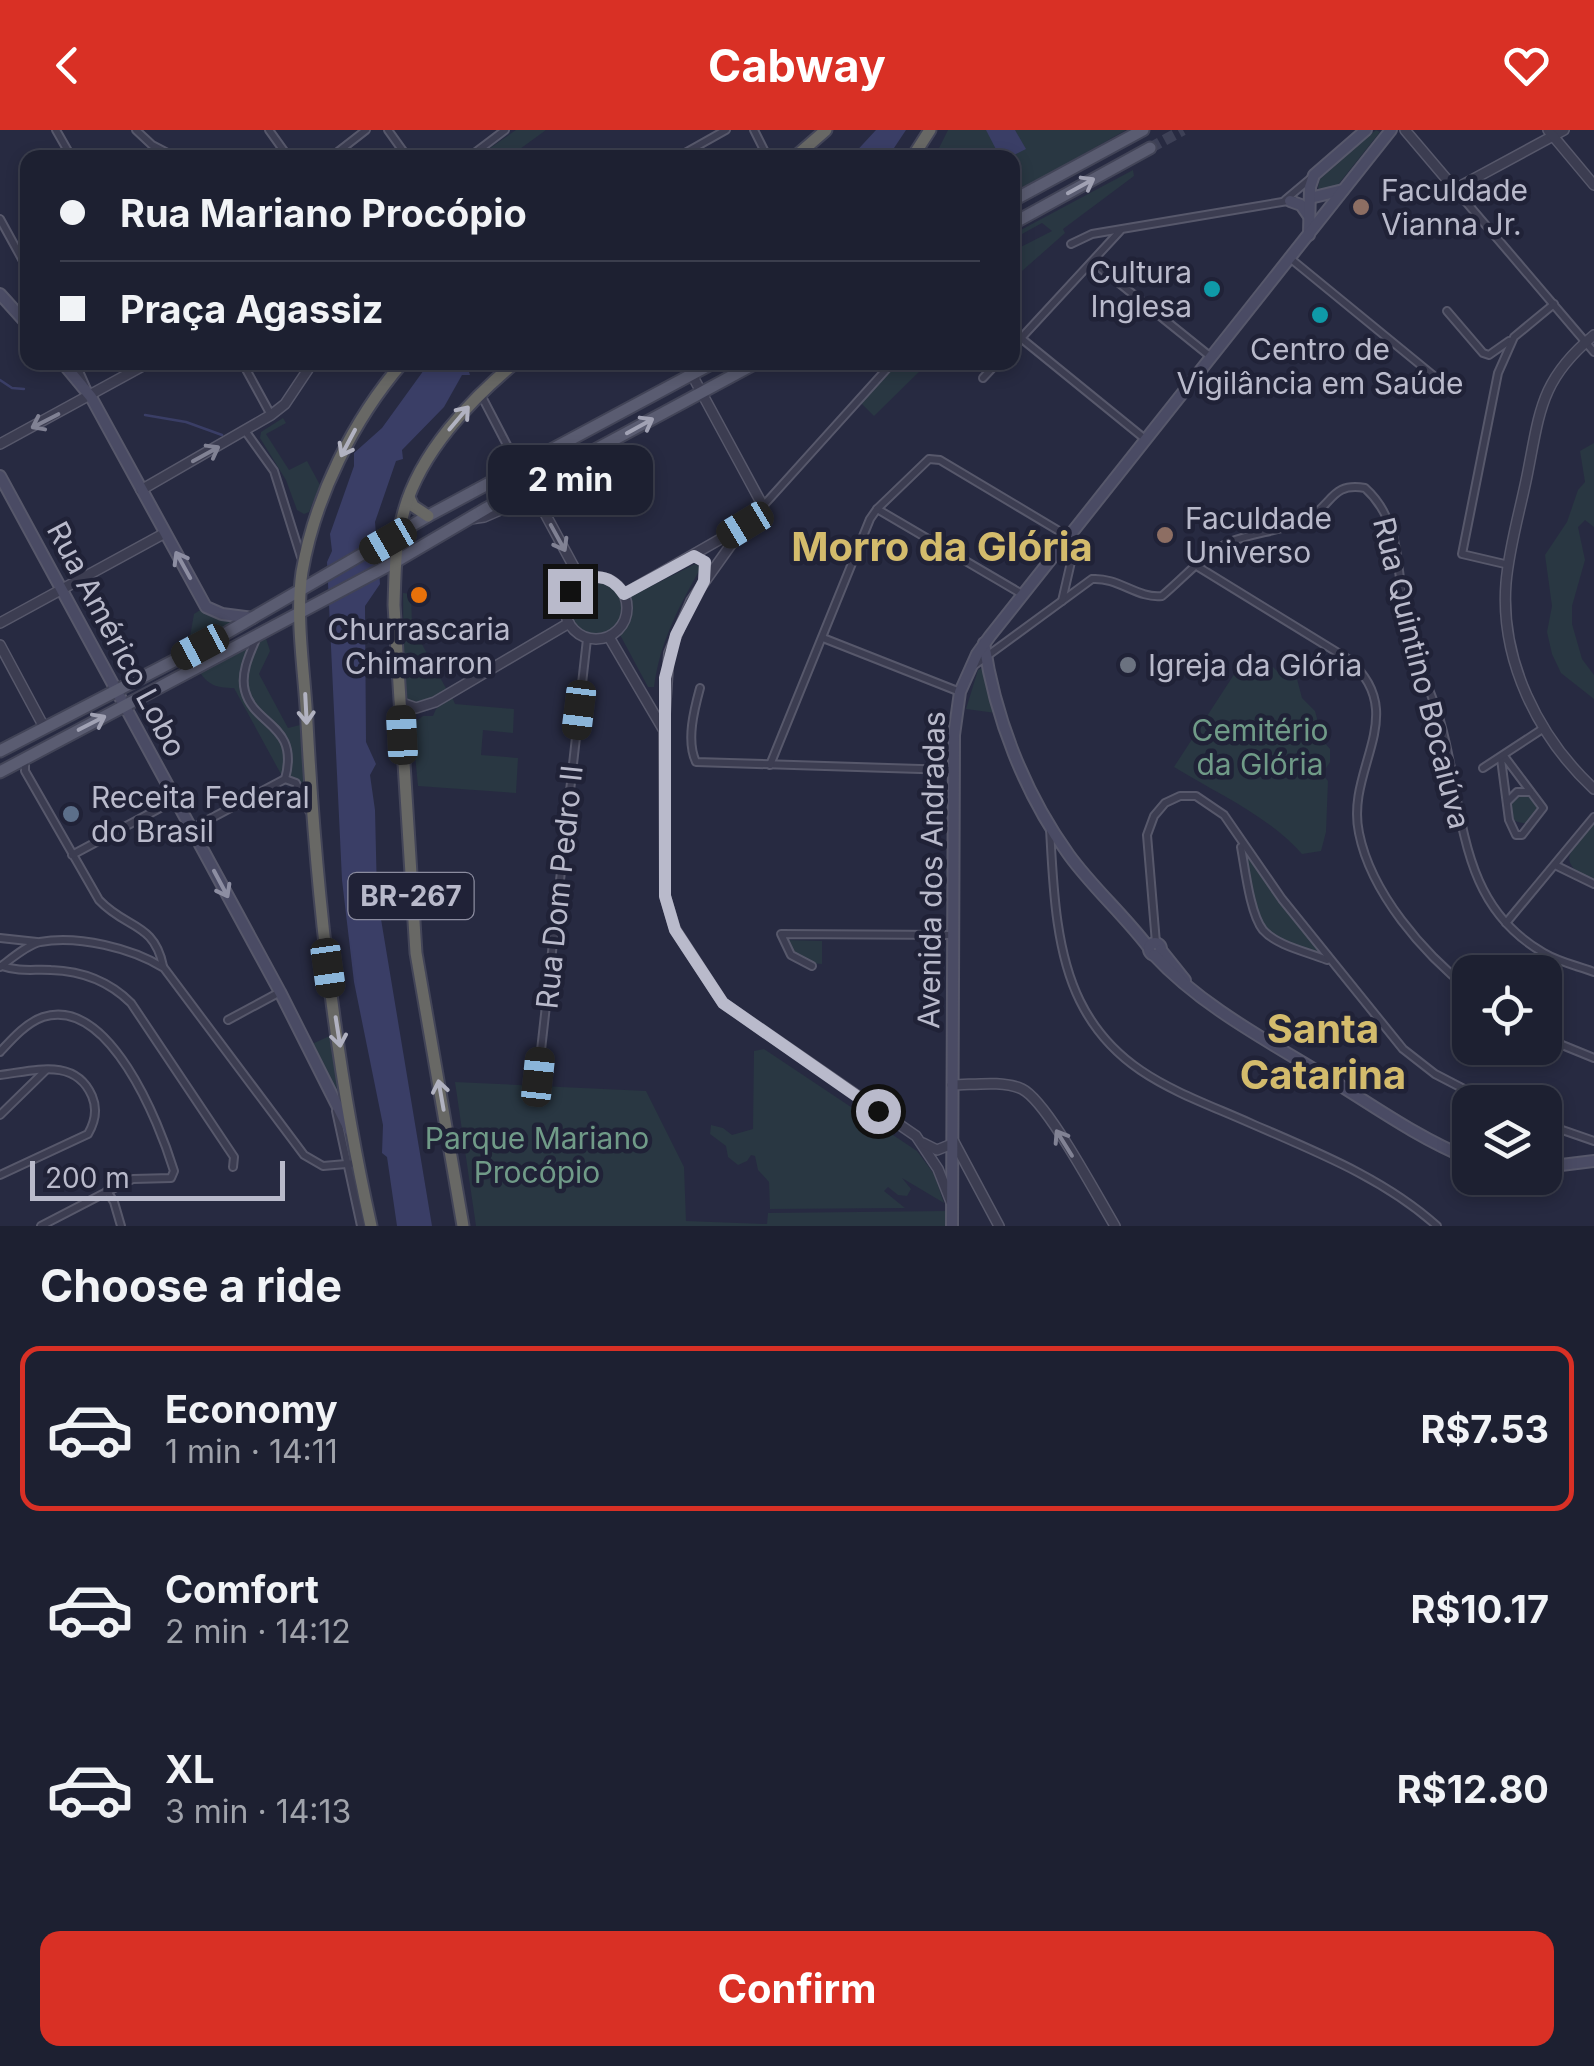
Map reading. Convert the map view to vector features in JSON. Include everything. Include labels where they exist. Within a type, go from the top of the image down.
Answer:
[{"type":"highway","points":[[803,150],[826,130]]},
{"type":"highway","name":"BR-267","points":[[371,1226],[355,1164],[356,1146],[326,949],[312,819],[307,609],[300,591],[303,567],[342,452],[398,370]]},
{"type":"highway","name":"BR-267","points":[[462,1226],[415,938],[393,538],[409,497],[436,448],[480,393],[507,370]]},
{"type":"highway","points":[[409,497],[428,516]]},
{"type":"main road","points":[[1020,197],[1143,130]]},
{"type":"main road","points":[[1309,236],[1314,176],[1366,130]]},
{"type":"main road","name":"Avenida dos Andradas","points":[[952,1226],[958,1165],[952,1141],[952,770],[960,692],[984,644],[1392,130]]},
{"type":"main road","points":[[1020,220],[1150,148]]},
{"type":"main road","points":[[1310,198],[1344,190]]},
{"type":"main road","points":[[1287,201],[1301,205],[1310,220]]},
{"type":"main road","points":[[0,294],[20,316]]},
{"type":"main road","points":[[68,370],[90,398],[206,607],[215,613],[254,618]]},
{"type":"main road","points":[[0,751],[254,618],[428,516],[701,370]]},
{"type":"main road","points":[[0,772],[395,562],[743,370]]},
{"type":"main road","name":"Rua Américo Lobo","points":[[0,476],[280,992],[356,1146]]},
{"type":"main road","points":[[984,644],[1003,725],[1050,826],[1081,870],[1135,929],[1192,988],[1230,1017],[1390,1116],[1452,1149]]},
{"type":"main road","points":[[28,756],[44,727]]},
{"type":"main road","points":[[1562,1165],[1594,1161]]},
{"type":"street","points":[[136,130],[163,150]]},
{"type":"street","points":[[340,150],[366,130]]},
{"type":"street","points":[[478,150],[504,130]]},
{"type":"street","points":[[690,150],[726,130]]},
{"type":"street","points":[[1405,130],[1554,304],[1590,338],[1594,352]]},
{"type":"street","points":[[1455,189],[1550,133],[1564,130]]},
{"type":"street","points":[[1550,133],[1594,186]]},
{"type":"street","points":[[1287,201],[1314,176]]},
{"type":"street","points":[[1071,244],[1092,234],[1310,198]]},
{"type":"street","points":[[0,219],[20,255]]},
{"type":"street","points":[[1122,230],[1022,338],[1146,440]]},
{"type":"street","points":[[1092,234],[1103,249]]},
{"type":"street","points":[[1291,259],[1451,390]]},
{"type":"street","points":[[1093,262],[1212,358]]},
{"type":"street","points":[[1448,310],[1483,353],[1490,355],[1554,304]]},
{"type":"street","points":[[1509,565],[1462,554],[1498,373],[1514,337]]},
{"type":"street","points":[[1590,338],[1562,366],[1540,405],[1506,584],[1510,644],[1529,704],[1594,789]]},
{"type":"street","points":[[79,370],[90,398]]},
{"type":"street","points":[[0,444],[137,370]]},
{"type":"street","points":[[246,370],[270,416]]},
{"type":"street","points":[[141,490],[270,416],[285,404],[308,370]]},
{"type":"street","points":[[689,370],[763,506]]},
{"type":"street","points":[[642,694],[656,696],[676,635],[704,581],[745,525],[884,370]]},
{"type":"street","points":[[983,378],[990,370]]},
{"type":"street","points":[[480,393],[518,467]]},
{"type":"street","points":[[246,432],[280,486],[303,567]]},
{"type":"street","points":[[770,765],[863,533],[877,508],[924,463],[935,459],[1068,537],[1074,549],[1062,603],[971,667]]},
{"type":"street","name":"Rua Quintino Bocaiúva","points":[[1062,603],[1092,579],[1108,578],[1153,597],[1162,596],[1210,552],[1308,518],[1338,490],[1349,485],[1366,488],[1388,515],[1395,539],[1406,624],[1441,723],[1469,861],[1483,891],[1506,922],[1546,955],[1594,972]]},
{"type":"street","points":[[467,520],[484,518],[535,495],[582,580]]},
{"type":"street","points":[[877,508],[1023,594]]},
{"type":"street","points":[[624,594],[745,525]]},
{"type":"street","points":[[0,623],[165,532]]},
{"type":"street","points":[[694,556],[705,562],[704,581]]},
{"type":"street","points":[[1196,565],[1363,672],[1378,708],[1378,724],[1357,804],[1364,854],[1389,901],[1452,975]]},
{"type":"street","points":[[602,577],[615,582],[624,594],[628,610],[625,621],[609,636],[588,638],[569,623],[566,599],[582,580],[602,577]]},
{"type":"street","points":[[400,702],[416,708],[435,702],[569,623]]},
{"type":"street","points":[[258,634],[246,668],[244,688],[252,704],[280,733],[288,762],[284,778]]},
{"type":"street","points":[[609,636],[664,729]]},
{"type":"street","name":"Rua Dom Pedro II","points":[[538,1077],[588,638]]},
{"type":"street","points":[[823,638],[960,692]]},
{"type":"street","points":[[0,645],[44,727]]},
{"type":"street","points":[[665,678],[665,896],[675,930],[723,1003],[905,1127],[938,1169],[952,1204]]},
{"type":"street","points":[[700,688],[693,714],[696,762],[952,770]]},
{"type":"street","points":[[1483,768],[1544,728]]},
{"type":"street","points":[[28,756],[25,771],[99,900],[108,910],[154,938],[164,968],[297,1146],[323,1166],[355,1164]]},
{"type":"street","points":[[1502,757],[1543,808],[1522,835],[1515,832],[1506,805],[1502,757]]},
{"type":"street","points":[[191,828],[284,778],[300,790],[312,819]]},
{"type":"street","points":[[1506,805],[1513,794],[1531,792]]},
{"type":"street","points":[[1155,948],[1146,835],[1165,803],[1180,796],[1196,796],[1224,815],[1239,841],[1330,961],[1403,1049],[1456,1085]]},
{"type":"street","points":[[72,855],[175,800]]},
{"type":"street","points":[[1506,922],[1594,818]]},
{"type":"street","points":[[1050,826],[1069,973],[1092,1022],[1124,1060],[1142,1074],[1184,1095],[1379,1184],[1437,1226]]},
{"type":"street","points":[[1239,841],[1262,929],[1274,938],[1330,961]]},
{"type":"street","points":[[1556,865],[1594,884]]},
{"type":"street","points":[[812,966],[791,955],[782,934],[952,934]]},
{"type":"street","points":[[0,938],[127,950],[164,968]]},
{"type":"street","points":[[1,967],[38,942]]},
{"type":"street","points":[[1,967],[68,972],[100,979],[118,990],[234,1158],[234,1166]]},
{"type":"street","points":[[228,1020],[280,992]]},
{"type":"street","points":[[0,1052],[32,1022],[63,1014],[82,1020],[103,1036],[126,1066],[159,1128],[175,1174],[171,1178],[133,1179],[41,1226]]},
{"type":"street","points":[[1562,1045],[1594,1058]]},
{"type":"street","points":[[0,1115],[47,1069]]},
{"type":"street","points":[[0,1075],[63,1069],[77,1075],[95,1102],[94,1124],[88,1134],[0,1175]]},
{"type":"street","points":[[952,1085],[1005,1084],[1025,1090],[1042,1107],[1115,1226]]},
{"type":"street","name":"Rua Américo Lobo","points":[[330,1090],[355,1164],[361,1226]]},
{"type":"street","points":[[1562,1130],[1594,1142]]},
{"type":"street","points":[[920,1142],[936,1150],[952,1141]]},
{"type":"street","points":[[958,1165],[999,1226]]},
{"type":"street","points":[[107,1192],[120,1226]]},
{"type":"green space","points":[[516,130],[546,130],[519,150],[487,150]]},
{"type":"green space","points":[[948,130],[1126,130],[1020,190],[1020,150],[938,150]]},
{"type":"green space","points":[[1376,130],[1380,132],[1333,191],[1322,192],[1318,188],[1320,179]]},
{"type":"green space","points":[[1133,170],[1134,176],[1063,229],[1065,233],[1020,273],[1020,247],[1052,231],[1042,223],[1020,235],[1020,230]]},
{"type":"green space","points":[[886,370],[921,370],[874,416],[858,400]]},
{"type":"green space","points":[[283,418],[286,423],[266,434],[289,470],[307,461],[320,485],[309,512],[304,514],[297,510],[286,480],[260,438],[261,432]]},
{"type":"green space","points":[[1594,443],[1594,527],[1585,520],[1578,527],[1585,560],[1572,606],[1572,624],[1582,659],[1594,675],[1594,699],[1561,673],[1552,654],[1547,632],[1552,606],[1545,555],[1567,522],[1578,490],[1585,482],[1580,451]]},
{"type":"green space","points":[[695,564],[699,571],[670,627],[654,687],[648,687],[618,631],[591,639],[574,633],[566,618],[566,599],[572,582],[586,572],[605,576],[630,597]]},
{"type":"green space","points":[[403,593],[411,594],[412,626],[448,692],[421,705],[404,700]]},
{"type":"green space","points":[[205,607],[252,618],[188,648],[194,614]]},
{"type":"green space","points":[[264,632],[270,651],[259,674],[288,728],[304,724],[311,813],[301,789],[286,778],[285,745],[247,692],[247,669],[259,635]]},
{"type":"green space","points":[[256,636],[245,667],[246,696],[282,743],[286,765],[282,776],[234,688],[213,684],[198,669]]},
{"type":"green space","name":"Cemitério da Glória","points":[[1246,656],[1273,667],[1282,676],[1296,675],[1302,698],[1315,711],[1323,741],[1330,749],[1330,762],[1322,774],[1328,781],[1326,832],[1321,851],[1302,854],[1258,817],[1174,767]]},
{"type":"green space","points":[[984,670],[996,713],[966,709]]},
{"type":"green space","points":[[452,697],[455,704],[514,709],[513,733],[483,730],[481,755],[518,758],[516,793],[418,786],[412,724],[423,716],[433,716]]},
{"type":"green space","points":[[1523,793],[1537,802],[1538,808],[1529,822],[1523,823],[1509,814],[1508,808],[1517,794]]},
{"type":"green space","points":[[1594,822],[1594,881],[1573,867],[1570,855]]},
{"type":"green space","points":[[1246,854],[1320,954],[1280,939],[1267,929],[1254,899]]},
{"type":"green space","points":[[785,940],[822,941],[822,964],[800,958]]},
{"type":"green space","points":[[334,1034],[347,1111],[312,1044]]},
{"type":"green space","points":[[764,1049],[917,1151],[934,1174],[944,1203],[902,1178],[911,1189],[907,1196],[888,1187],[884,1191],[905,1208],[770,1209],[769,1182],[758,1170],[755,1156],[738,1165],[728,1157],[726,1146],[710,1134],[711,1125],[732,1135],[753,1129],[754,1051]]},
{"type":"green space","name":"Parque Mariano Procópio","points":[[455,1082],[646,1091],[684,1167],[686,1221],[767,1224],[768,1213],[947,1211],[947,1226],[476,1226]]},
{"type":"water","points":[[876,130],[906,130],[893,150],[857,150]]},
{"type":"water","points":[[986,130],[1015,130],[1026,149],[1020,152],[996,150]]},
{"type":"water","points":[[424,370],[468,370],[470,375],[462,375],[444,407],[402,450],[403,459],[396,461],[375,522],[380,584],[365,606],[366,742],[376,764],[370,775],[377,895],[432,1226],[397,1226],[387,1157],[382,1153],[383,1125],[354,982],[342,880],[327,562],[332,551],[330,534],[354,466],[354,453],[382,428]]},
{"type":"waterway","points":[[0,380],[12,388],[24,389]]},
{"type":"waterway","points":[[145,415],[186,422],[222,435]]},
{"type":"tunnel","points":[[1150,148],[1183,130]]},
{"type":"place","name":"Faculdade Vianna Jr.","points":[[1361,207]]},
{"type":"place","name":"Cultura Inglesa","points":[[1212,289]]},
{"type":"place","name":"Centro de Vigilância em Saúde","points":[[1320,315]]},
{"type":"place","name":"Faculdade Universo","points":[[1165,535]]},
{"type":"place","name":"Churrascaria Chimarron","points":[[419,595]]},
{"type":"place","name":"Igreja da Glória","points":[[1128,665]]},
{"type":"place","name":"Receita Federal do Brasil","points":[[71,814]]},
{"type":"district","name":"Morro da Glória","points":[[942,546]]},
{"type":"district","name":"Santa Catarina","points":[[1323,1051]]},
{"type":"route","points":[[570,591],[582,580],[595,576],[615,582],[624,594],[694,556],[705,562],[704,581],[676,635],[665,678],[665,896],[669,912],[692,960],[723,1003],[878,1111]]}]
